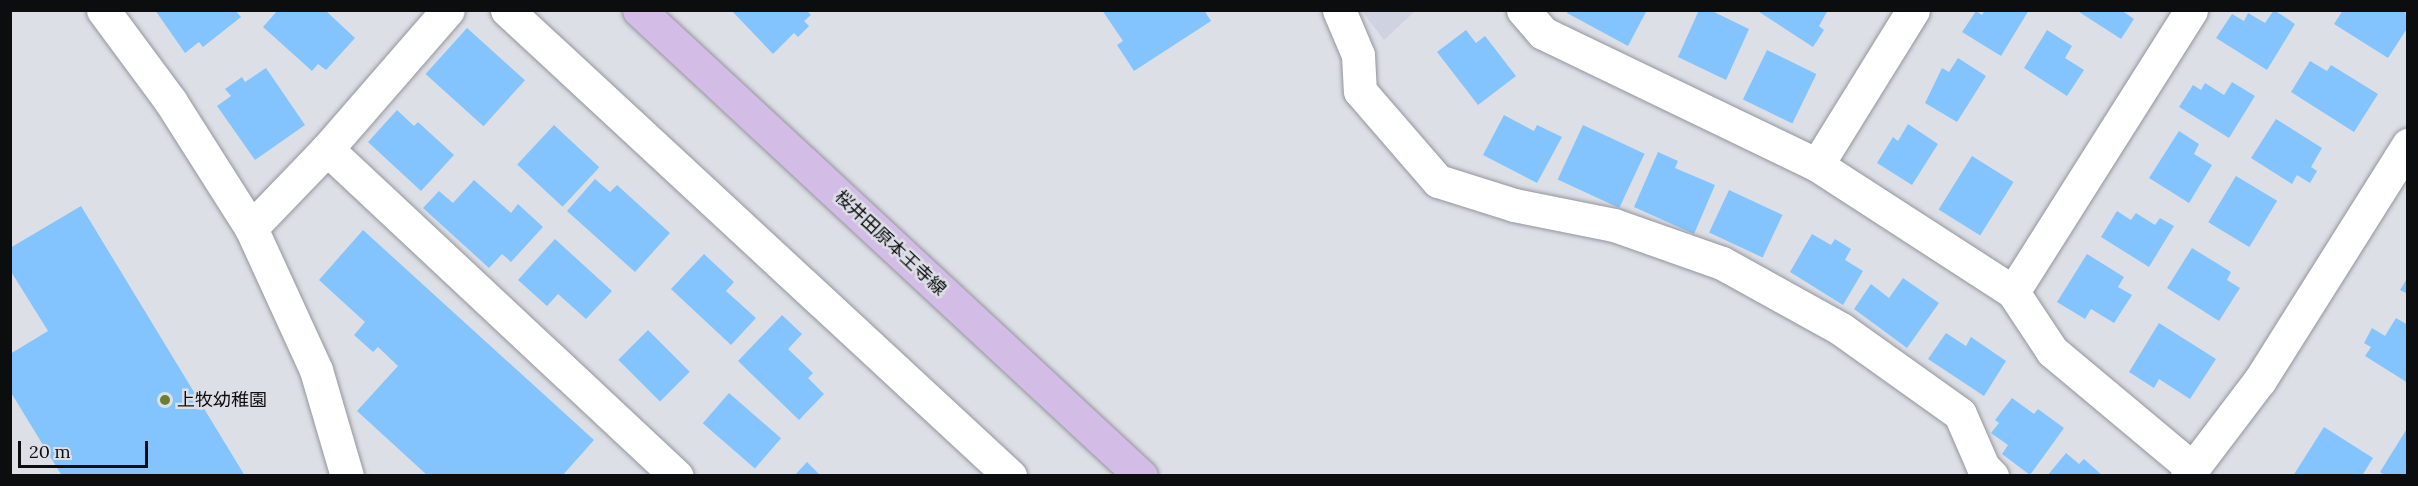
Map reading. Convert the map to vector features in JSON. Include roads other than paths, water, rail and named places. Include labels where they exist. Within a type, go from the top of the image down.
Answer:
[{"type":"main road","name":"桜井田原本王寺線","points":[[639,10],[1141,476]]},
{"type":"street","points":[[103,10],[171,102],[251,228],[316,370],[347,476]]},
{"type":"street","points":[[251,228],[327,149],[448,10]]},
{"type":"street","points":[[507,10],[1010,476]]},
{"type":"street","points":[[1339,10],[1358,55],[1360,91],[1438,181],[1514,205],[1614,225],[1722,263],[1841,329],[1960,414],[1983,467],[1992,476]]},
{"type":"street","points":[[1522,10],[1543,33],[1817,165],[2013,292],[2052,351],[2190,472],[2259,380],[2408,145]]},
{"type":"street","points":[[1817,165],[1913,10]]},
{"type":"street","points":[[2013,292],[2191,10]]},
{"type":"street","points":[[327,149],[677,476]]},
{"type":"place","name":"上牧幼稚園","points":[[165,400]]}]
